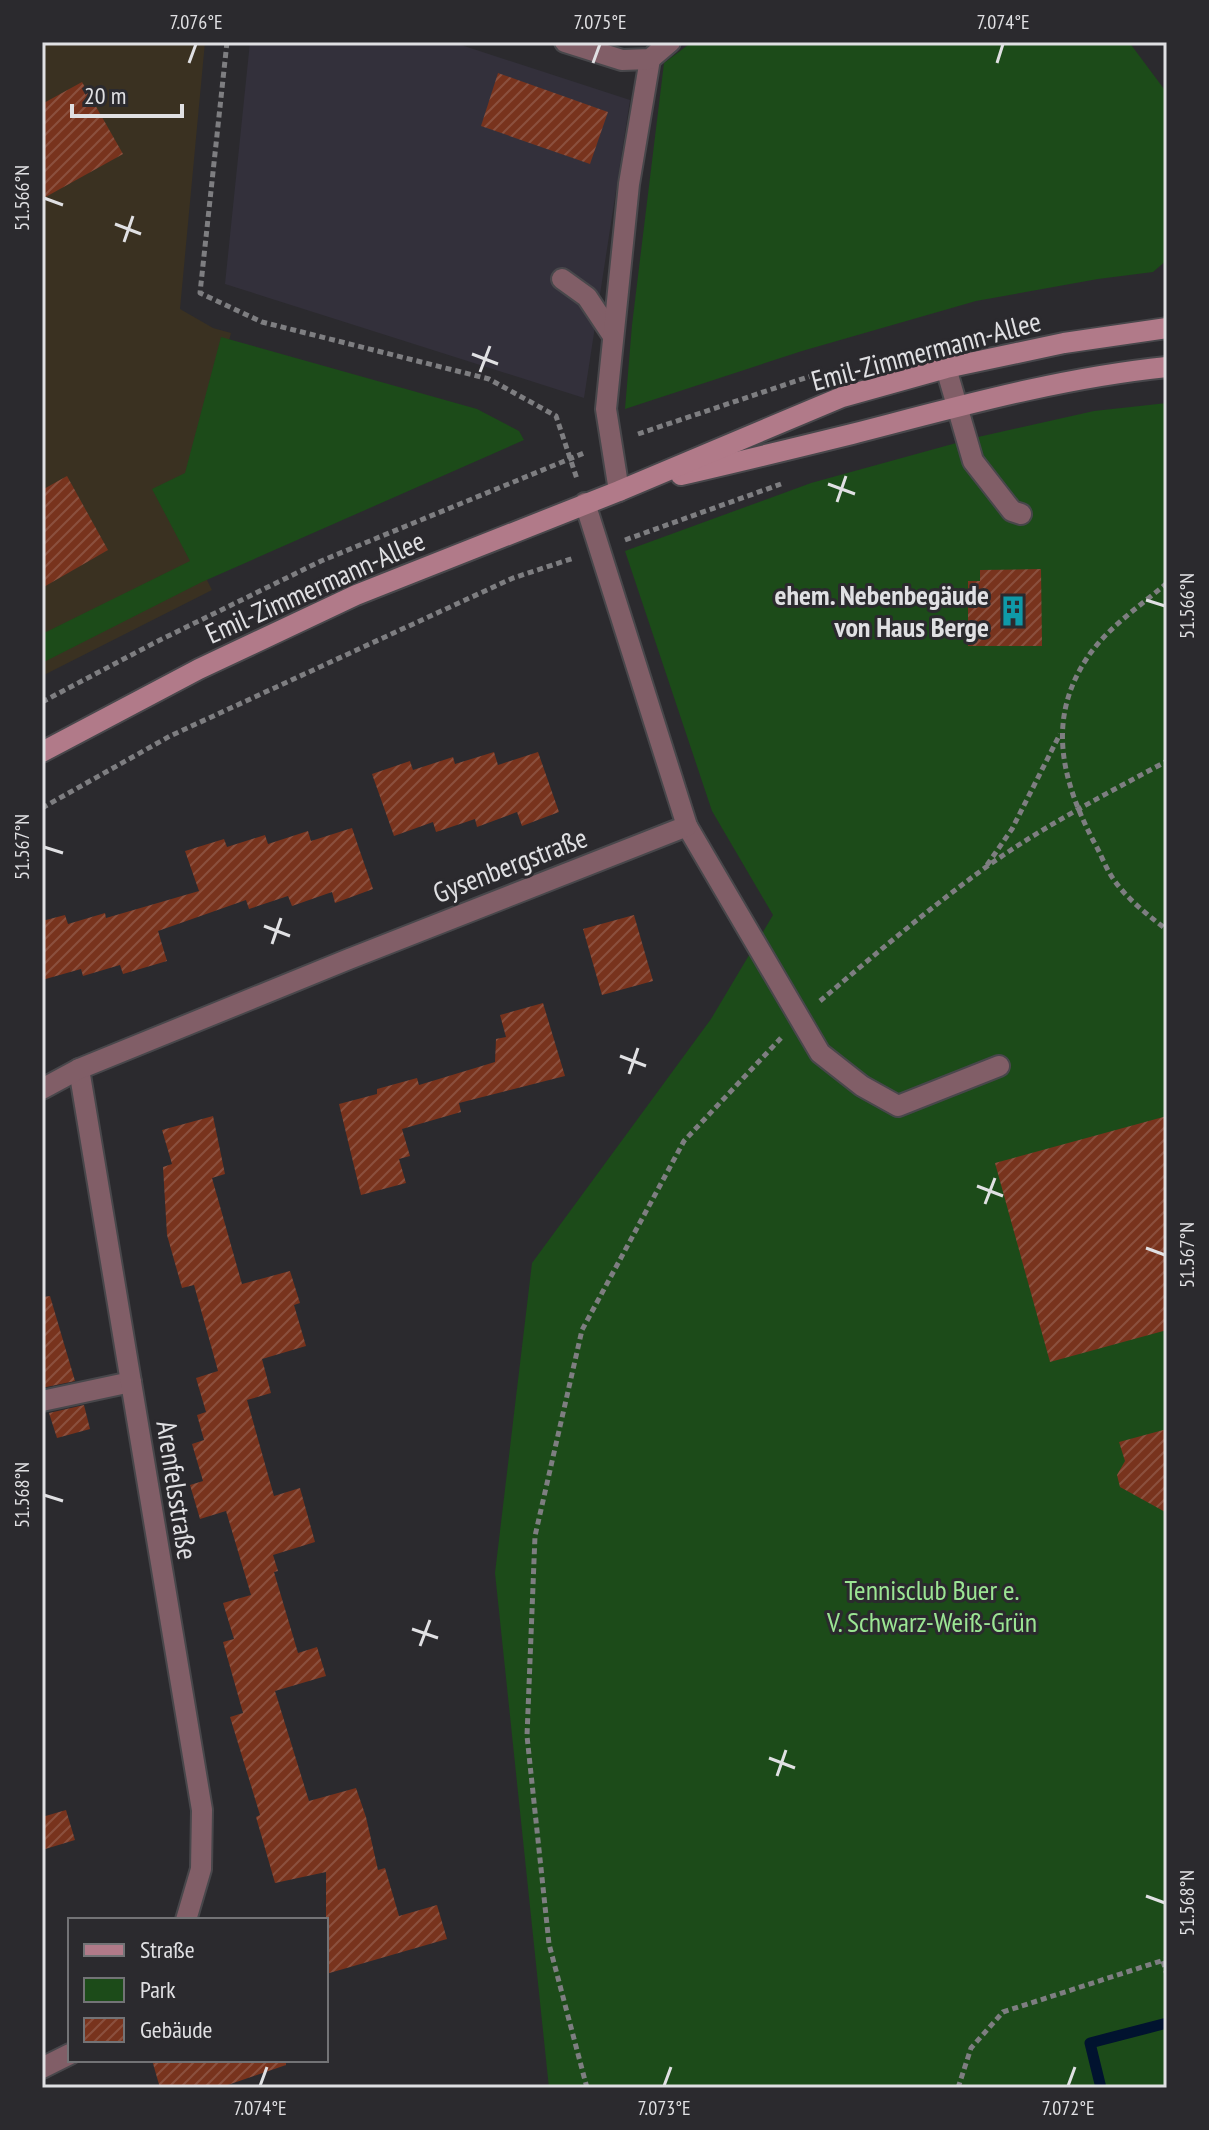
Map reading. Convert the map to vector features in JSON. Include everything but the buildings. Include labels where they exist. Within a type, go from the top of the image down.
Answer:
[{"type":"main road","name":"Emil-Zimmermann-Allee","points":[[42,752],[199,669],[356,595],[619,491],[842,397],[946,368],[1064,343],[1167,328]]},
{"type":"main road","name":"Emil-Zimmermann-Allee","points":[[619,491],[957,405],[1066,381],[1167,367]]},
{"type":"street","points":[[565,42],[622,60],[650,59],[670,42]]},
{"type":"street","points":[[619,491],[606,409],[629,184],[650,59]]},
{"type":"street","points":[[562,279],[587,297],[613,336]]},
{"type":"street","points":[[946,368],[973,461],[1012,511],[1021,514]]},
{"type":"street","points":[[585,503],[687,826],[820,1053],[862,1086],[898,1106],[999,1066]]},
{"type":"street","name":"Gysenbergstraße","points":[[42,1089],[79,1069],[687,826]]},
{"type":"street","name":"Arenfelsstraße","points":[[79,1069],[202,1810],[201,1869],[187,1918]]},
{"type":"street","points":[[42,1401],[131,1382]]},
{"type":"street","points":[[42,2068],[68,2055]]},
{"type":"path","points":[[227,42],[200,293],[262,322],[489,379],[556,416],[585,503]]},
{"type":"path","points":[[42,808],[184,729],[513,578],[782,483]]},
{"type":"path","points":[[984,869],[1012,829],[1061,731],[1073,686],[1087,659],[1104,637],[1167,583]]},
{"type":"path","points":[[1061,731],[1065,769],[1077,809],[1114,879],[1141,910],[1167,930]]},
{"type":"path","points":[[587,2088],[549,1944],[527,1736],[535,1536],[582,1330],[684,1141],[798,1019],[880,949],[984,869],[1077,809],[1167,761]]},
{"type":"path","points":[[958,2088],[971,2048],[1003,2012],[1165,1960],[1167,1975]]},
{"type":"shaded area","points":[[42,42],[205,42],[180,309],[213,328],[231,333],[192,482],[165,496],[212,590],[42,676]]},
{"type":"shaded area","points":[[250,42],[452,42],[630,100],[584,398],[225,284]]},
{"type":"green space","points":[[692,42],[1129,42],[1167,93],[1167,260],[1153,272],[976,301],[802,351],[625,409],[632,325],[664,63]]},
{"type":"green space","points":[[221,337],[477,409],[519,431],[524,440],[202,582],[42,663],[42,634],[190,561],[152,489],[185,473]]},
{"type":"green space","name":"Tennisclub Buer e. V. Schwarz-Weiß-Grün","points":[[1167,403],[1167,2088],[549,2088],[495,1573],[532,1263],[711,1019],[773,915],[712,811],[625,551],[811,483],[978,437],[1094,411]]},
{"type":"waterway","points":[[1101,2088],[1090,2043],[1167,2023]]},
{"type":"place","name":"ehem. Nebenbegäude von Haus Berge","points":[[1013,611]]}]
